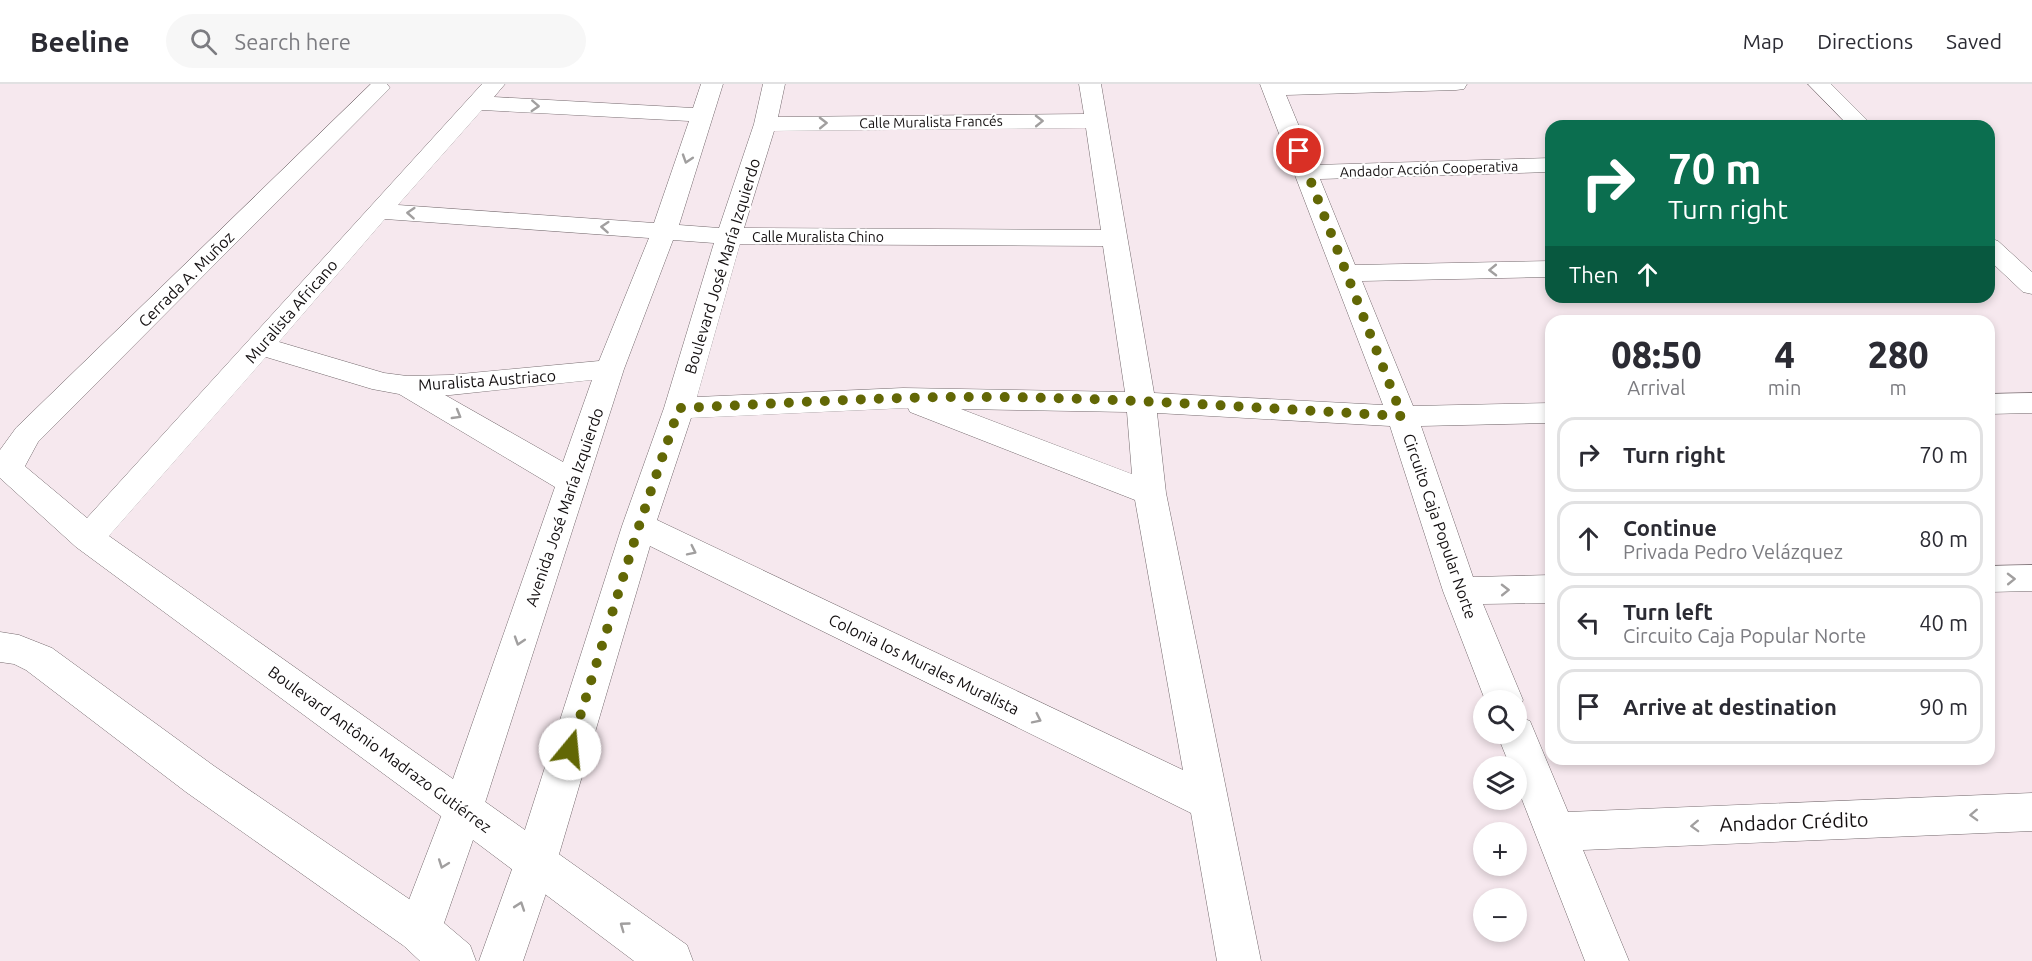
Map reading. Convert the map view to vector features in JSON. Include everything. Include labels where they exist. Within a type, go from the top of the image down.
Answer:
[{"type":"street","name":"Avenida José María Izquierdo","points":[[419,931],[463,809],[610,369],[663,231],[712,84]]},
{"type":"street","name":"Boulevard José María Izquierdo","points":[[501,961],[536,861],[639,526],[679,408],[729,236],[765,124],[774,84]]},
{"type":"street","points":[[1090,84],[1141,402],[1150,493],[1239,961]]},
{"type":"street","points":[[1272,86],[1456,84]]},
{"type":"street","points":[[1819,84],[1856,120]]},
{"type":"street","name":"Circuito Caja Popular Norte","points":[[1272,86],[1402,416],[1460,591],[1500,690]]},
{"type":"street","name":"Cerrada A. Muñoz","points":[[16,476],[9,467],[14,453],[27,435],[379,88]]},
{"type":"street","points":[[485,94],[701,115]]},
{"type":"street","name":"Muralista Africano","points":[[88,538],[485,94]]},
{"type":"street","name":"Calle Muralista Francés","points":[[765,124],[1097,121]]},
{"type":"street","name":"Andador Acción Cooperativa","points":[[1307,172],[1545,165]]},
{"type":"street","name":"Calle Muralista Chino","points":[[378,211],[729,236],[1115,238]]},
{"type":"street","points":[[1995,257],[2032,286]]},
{"type":"street","points":[[1347,273],[1545,269]]},
{"type":"street","name":"Muralista Austriaco","points":[[262,346],[382,382],[407,386],[450,385],[610,369]]},
{"type":"street","points":[[407,386],[572,482]]},
{"type":"street","points":[[903,398],[1150,493]]},
{"type":"street","points":[[679,408],[903,398],[1141,402],[1402,416],[1545,413]]},
{"type":"street","points":[[1995,404],[2032,403]]},
{"type":"street","name":"Boulevard Antônio Madrazo Gutiérrez","points":[[16,476],[88,538],[671,961]]},
{"type":"street","name":"Colonia los Murales Muralista","points":[[639,526],[1209,802]]},
{"type":"street","points":[[1995,579],[2032,578]]},
{"type":"street","points":[[1460,591],[1545,589]]},
{"type":"street","points":[[9,648],[39,659],[200,779],[419,931],[454,961]]},
{"type":"street","points":[[1520,744],[1607,961]]},
{"type":"street","name":"Andador Crédito","points":[[1556,832],[2032,812]]},
{"type":"route","points":[[570,749],[639,526],[679,408],[903,398],[1003,399],[1141,402],[1402,416],[1299,151]]}]
